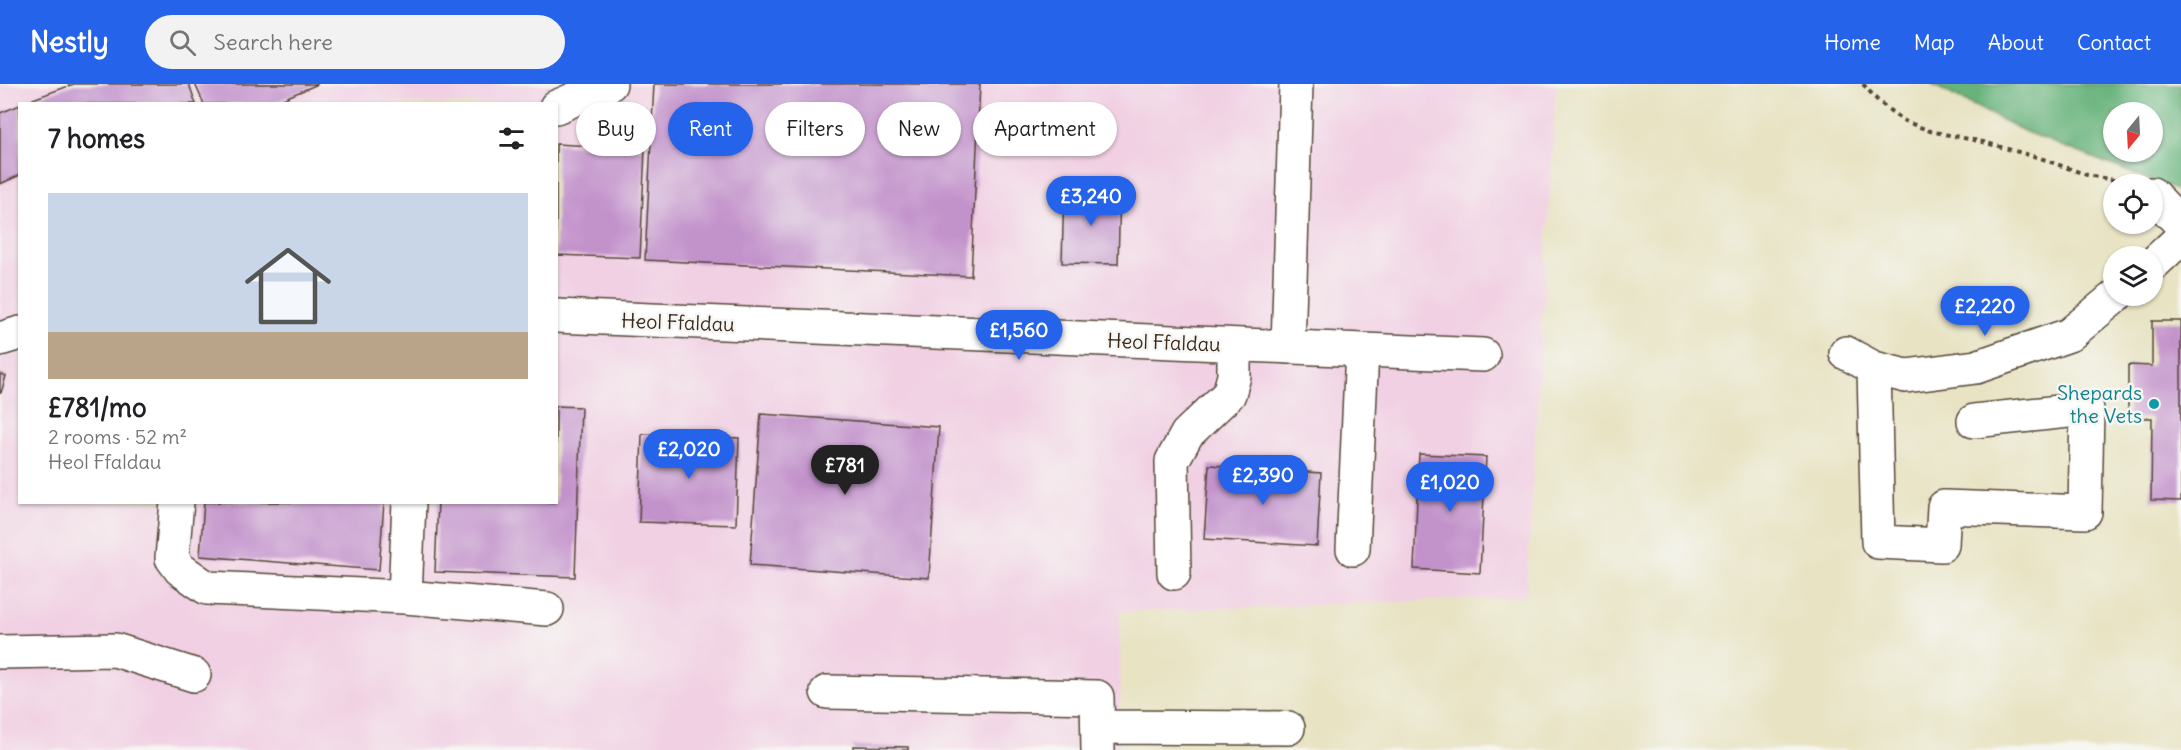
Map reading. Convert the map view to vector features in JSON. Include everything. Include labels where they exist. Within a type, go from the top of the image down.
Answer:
[{"type":"street","points":[[558,106],[610,84]]},
{"type":"street","points":[[1288,347],[1296,84]]},
{"type":"street","points":[[2163,208],[2181,224]]},
{"type":"street","points":[[2163,255],[2181,238]]},
{"type":"street","points":[[1974,421],[2087,409],[2085,512],[1944,507],[1942,545],[1878,542],[1860,360],[1906,376],[1976,367],[2069,335],[2104,306]]},
{"type":"street","name":"Heol Ffaldau","points":[[558,316],[1483,355]]},
{"type":"street","points":[[0,339],[18,334]]},
{"type":"street","points":[[1174,573],[1173,460],[1187,434],[1228,394],[1234,376],[1233,345]]},
{"type":"street","points":[[1353,549],[1362,350]]},
{"type":"street","points":[[177,504],[172,558],[180,569],[207,588],[405,597],[547,609]]},
{"type":"street","points":[[405,597],[409,504]]},
{"type":"street","points":[[0,652],[116,650],[194,675]]},
{"type":"street","points":[[826,692],[1097,697],[1098,738],[1288,728]]},
{"type":"path","points":[[1863,84],[1878,101],[1902,120],[1930,131],[2006,148],[2103,179]]},
{"type":"shaded area","points":[[0,84],[1556,84],[1526,597],[1120,612],[1120,750],[0,750]]},
{"type":"green space","points":[[1931,84],[2181,84],[2181,192],[2163,185],[2163,174],[2134,174],[2104,162],[2163,162],[2163,102],[2103,102],[2103,162],[2026,132]]},
{"type":"building","points":[[74,84],[189,84],[195,102],[34,102],[33,99]]},
{"type":"building","points":[[195,84],[318,84],[276,102],[203,102]]},
{"type":"building","points":[[654,84],[980,84],[979,102],[973,102],[973,156],[977,156],[971,276],[645,260],[650,156],[656,156],[656,102],[653,102]]},
{"type":"building","points":[[18,106],[18,176],[0,184],[0,113]]},
{"type":"building","points":[[558,144],[576,145],[576,156],[645,156],[640,258],[558,255]]},
{"type":"building","points":[[1064,189],[1120,190],[1118,264],[1062,263]]},
{"type":"building","name":"Shepards the Vets","points":[[2152,321],[2181,321],[2181,501],[2151,500],[2152,418],[2128,418],[2128,365],[2152,366]]},
{"type":"building","points":[[0,374],[6,376],[1,393],[0,393]]},
{"type":"building","points":[[558,406],[581,407],[575,577],[435,572],[438,504],[558,504]]},
{"type":"building","points":[[761,414],[939,427],[929,578],[750,565]]},
{"type":"building","points":[[642,434],[739,438],[736,525],[639,522]]},
{"type":"building","points":[[1419,454],[1486,457],[1480,573],[1414,569]]},
{"type":"building","points":[[1209,465],[1321,473],[1317,546],[1204,539]]},
{"type":"building","points":[[204,504],[384,504],[379,570],[200,556]]},
{"type":"building","points":[[853,746],[908,747],[908,750],[853,750]]},
{"type":"place","name":"Shepards the Vets","points":[[2154,404]]}]
